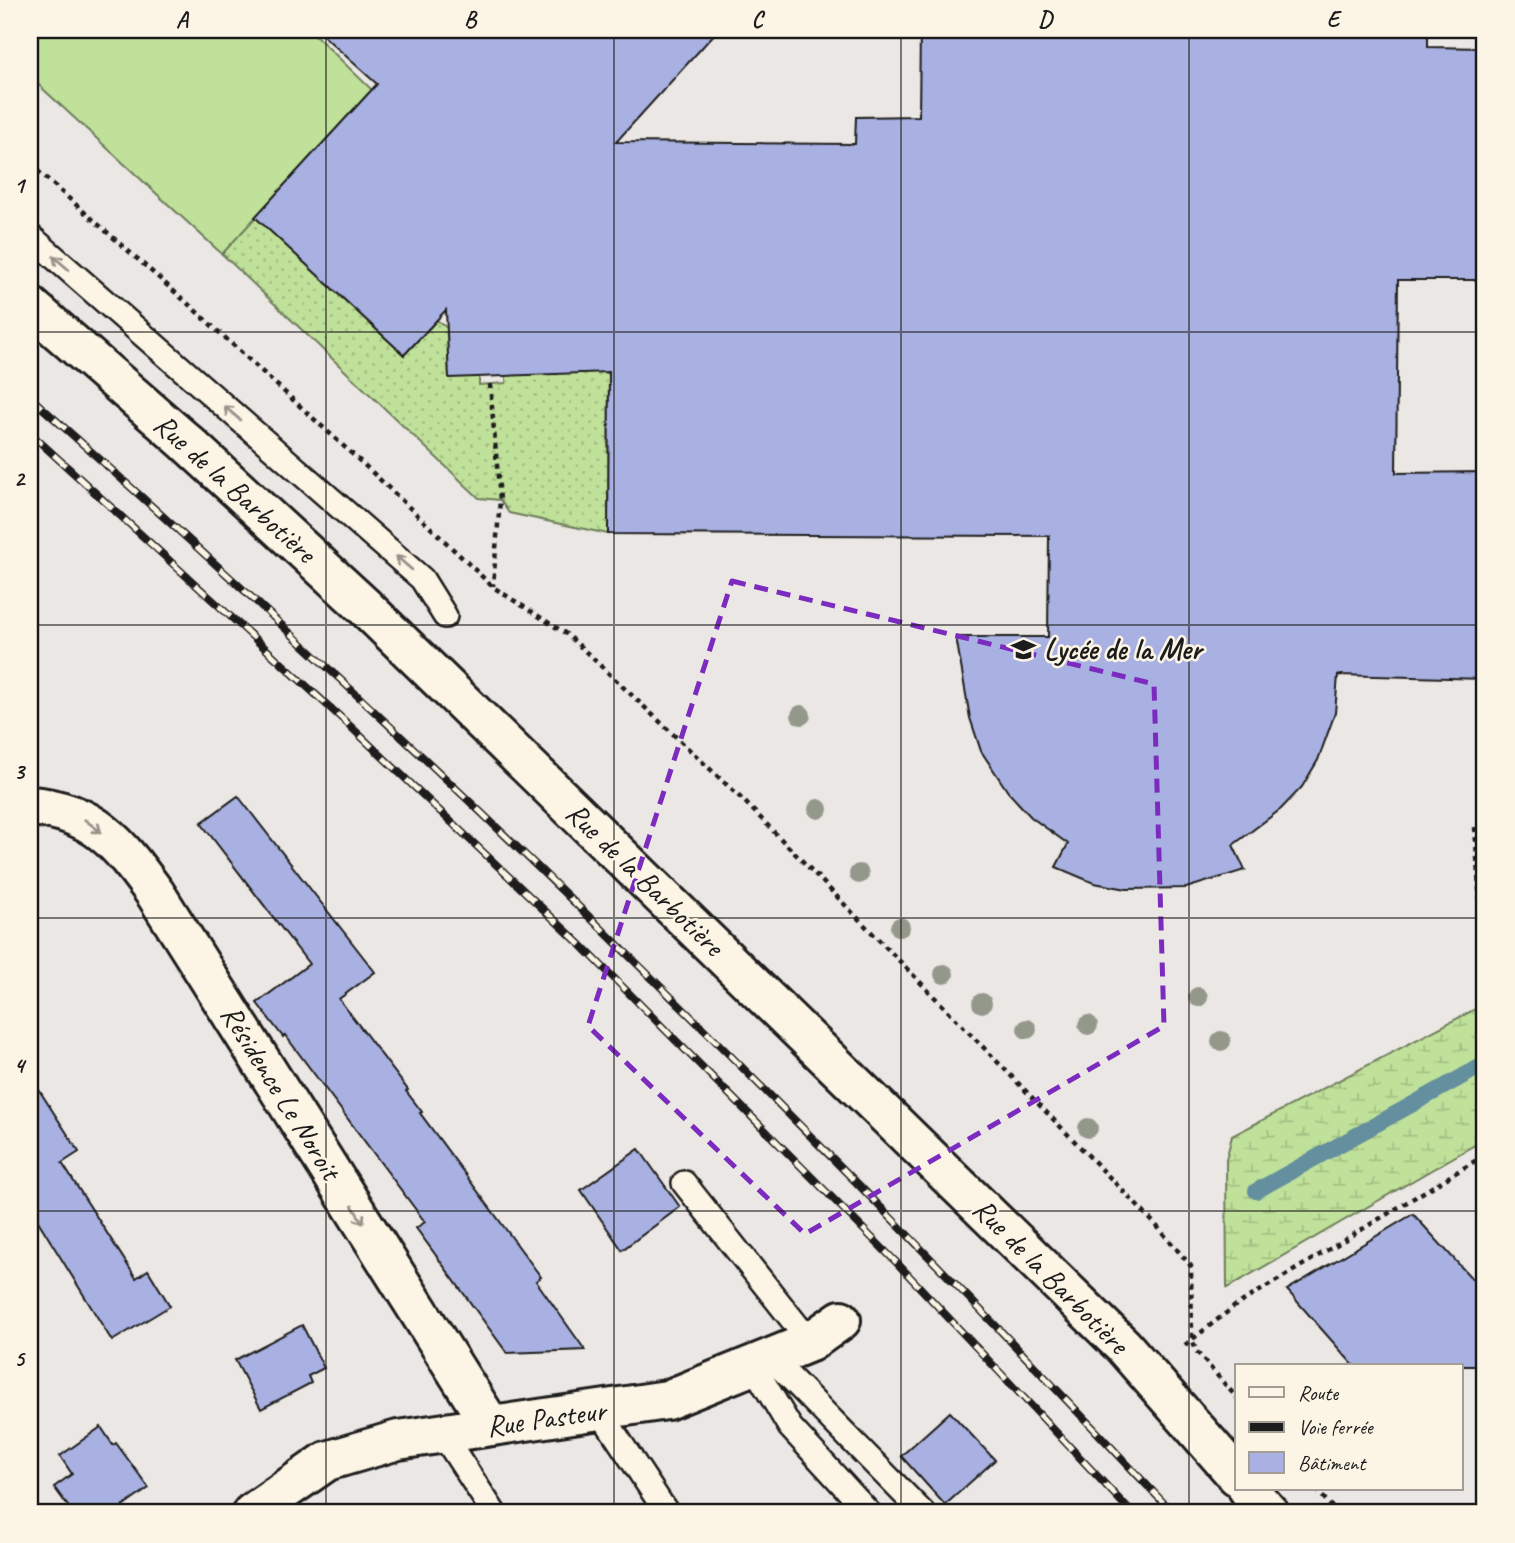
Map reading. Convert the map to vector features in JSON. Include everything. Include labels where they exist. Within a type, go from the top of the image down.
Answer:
[{"type":"street","name":"Rue de la Barbotière","points":[[30,306],[186,442],[365,607],[1113,1336],[1235,1474]]},
{"type":"street","name":"Résidence Le Noroit","points":[[30,806],[81,817],[121,848],[142,875],[491,1426]]},
{"type":"street","name":"Rue Pasteur","points":[[252,1513],[327,1461],[398,1440],[667,1400],[810,1342],[842,1320]]},
{"type":"street","points":[[1249,1490],[1269,1513]]},
{"type":"lane","points":[[30,236],[422,579],[445,616]]},
{"type":"lane","points":[[684,1183],[810,1342]]},
{"type":"lane","points":[[762,1361],[790,1427],[869,1513]]},
{"type":"lane","points":[[762,1361],[923,1513]]},
{"type":"lane","points":[[599,1410],[667,1513]]},
{"type":"lane","points":[[442,1433],[494,1513]]},
{"type":"path","points":[[30,164],[195,310],[493,587],[568,635],[745,802],[1155,1224],[1191,1266],[1192,1338],[1196,1351],[1235,1396]]},
{"type":"path","points":[[490,384],[500,499],[493,587]]},
{"type":"path","points":[[1475,827],[1485,979],[1479,1159]]},
{"type":"path","points":[[1192,1338],[1236,1306],[1485,1155]]},
{"type":"path","points":[[1316,1490],[1337,1513]]},
{"type":"highlighted area","points":[[732,581],[1154,684],[1164,1026],[805,1234],[588,1026]]},
{"type":"green space","points":[[30,30],[310,30],[372,90],[222,254],[30,77]]},
{"type":"green space","points":[[255,217],[404,355],[437,320],[447,328],[449,377],[479,377],[479,385],[506,383],[506,376],[544,315],[609,375],[608,534],[509,513],[500,500],[479,498],[222,254]]},
{"type":"green space","points":[[1485,1004],[1485,1139],[1227,1288],[1226,1160],[1232,1136]]},
{"type":"building","points":[[317,30],[718,30],[616,142],[855,144],[856,117],[919,116],[920,30],[1428,30],[1428,47],[1485,48],[1485,280],[1398,280],[1396,473],[1485,472],[1485,679],[1338,675],[1335,713],[1318,760],[1302,787],[1281,809],[1233,845],[1245,870],[1186,888],[1127,889],[1094,883],[1056,867],[1068,844],[1031,817],[1008,792],[981,751],[970,718],[956,637],[1048,637],[1049,536],[608,534],[609,372],[449,378],[446,310],[404,355],[255,217],[377,84]]},
{"type":"building","points":[[238,796],[375,972],[339,999],[408,1090],[406,1091],[422,1112],[420,1113],[541,1277],[536,1281],[585,1350],[507,1353],[416,1228],[425,1222],[285,1035],[283,1037],[257,1003],[309,964],[201,823]]},
{"type":"building","points":[[30,1076],[79,1152],[62,1163],[136,1278],[148,1270],[170,1306],[112,1341],[30,1208]]},
{"type":"building","points":[[639,1149],[680,1207],[622,1250],[581,1190]]},
{"type":"building","points":[[1413,1214],[1485,1293],[1485,1366],[1352,1364],[1287,1290]]},
{"type":"building","points":[[302,1325],[324,1368],[308,1376],[311,1383],[261,1409],[235,1360]]},
{"type":"building","points":[[950,1412],[995,1460],[945,1505],[901,1456]]},
{"type":"building","points":[[101,1427],[149,1488],[114,1513],[73,1513],[54,1487],[72,1474],[60,1456]]},
{"type":"waterway","points":[[1256,1191],[1485,1064]]},
{"type":"railway","points":[[30,397],[326,666],[615,942],[897,1224],[1173,1513]]},
{"type":"railway","points":[[30,433],[349,725],[581,945],[896,1262],[1132,1513]]},
{"type":"place","name":"Lycée de la Mer","points":[[1024,649]]}]
